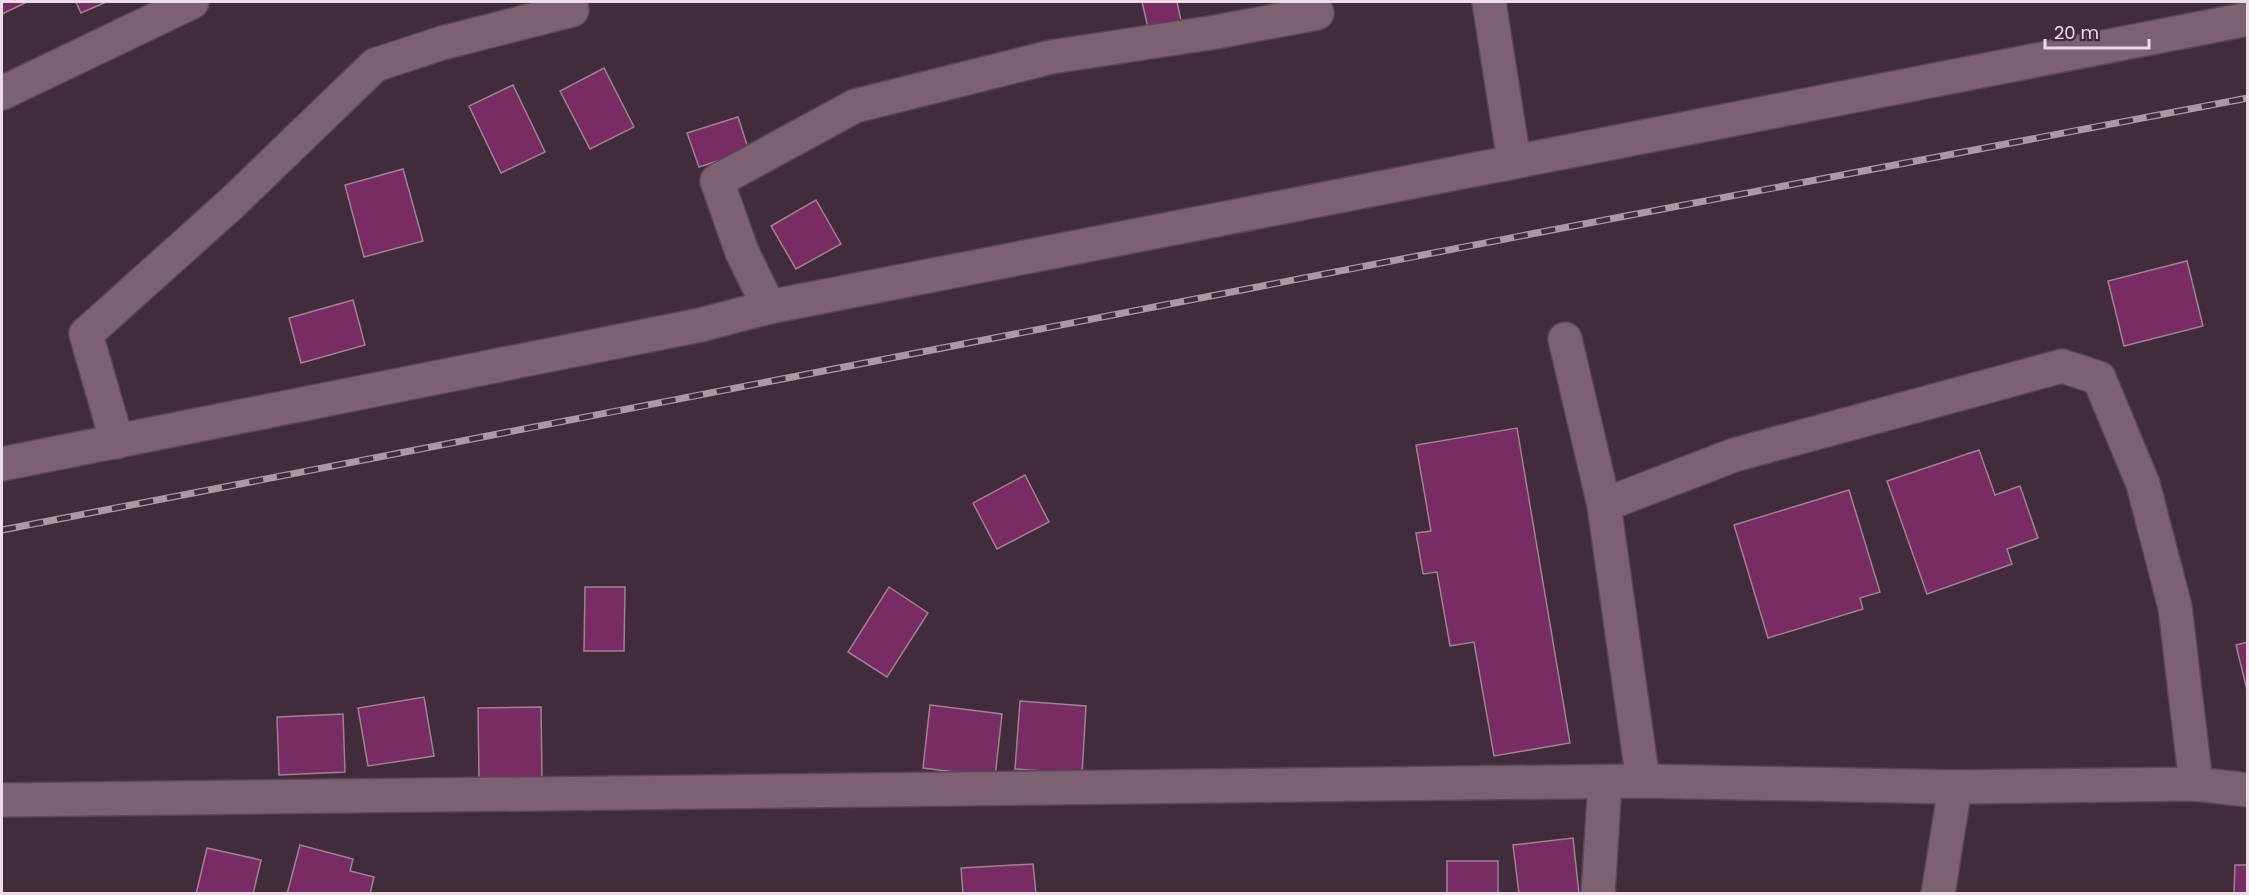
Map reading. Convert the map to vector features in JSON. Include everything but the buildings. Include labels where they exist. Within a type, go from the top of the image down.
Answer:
[{"type":"street","points":[[2,93],[192,2]]},
{"type":"street","points":[[117,442],[86,334],[232,203],[375,65],[442,43],[572,10],[572,2]]},
{"type":"street","points":[[1489,2],[1514,161]]},
{"type":"street","points":[[769,307],[742,252],[717,180],[855,106],[1051,57],[1216,32],[1317,13]]},
{"type":"street","points":[[2,464],[700,325],[769,307],[2247,19]]},
{"type":"street","points":[[1565,339],[1604,505],[1644,781]]},
{"type":"street","points":[[1604,505],[1734,455],[2062,366],[2099,378],[2143,484],[2175,608],[2196,784]]},
{"type":"street","points":[[2,800],[1644,781],[1955,787],[2196,784],[2247,790]]},
{"type":"street","points":[[1598,894],[1605,782]]},
{"type":"street","points":[[1938,894],[1955,787]]},
{"type":"railway","points":[[2,530],[1531,234],[2248,98]]}]
